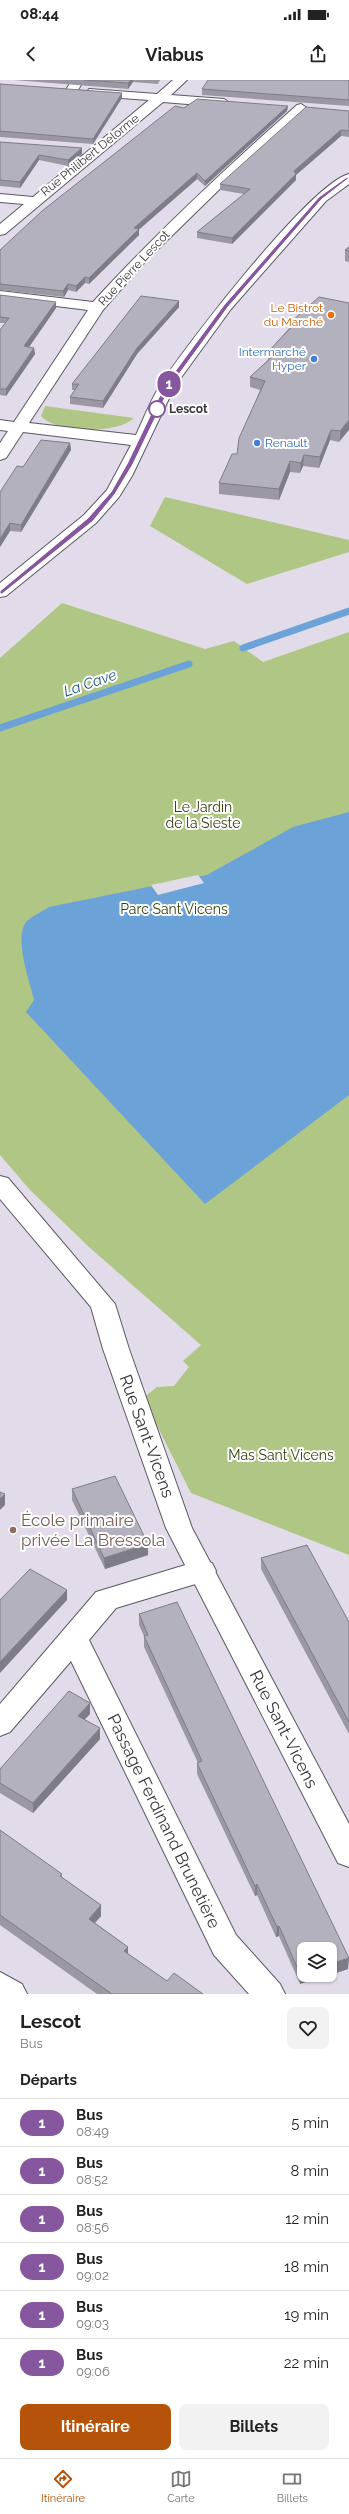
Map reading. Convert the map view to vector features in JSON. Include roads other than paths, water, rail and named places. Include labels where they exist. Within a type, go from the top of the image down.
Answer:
[{"type":"street","name":"Rue Philibert Delorme","points":[[0,231],[34,201],[181,80]]},
{"type":"street","points":[[58,89],[75,85],[158,98],[234,104]]},
{"type":"street","points":[[286,107],[317,109]]},
{"type":"street","name":"Rue Pierre Lescot","points":[[0,455],[20,427],[97,307],[139,260],[227,174],[301,108]]},
{"type":"street","points":[[82,149],[96,150]]},
{"type":"street","points":[[0,592],[90,519],[118,486],[142,441],[168,385],[226,306],[321,198],[349,178]]},
{"type":"street","points":[[0,198],[34,201]]},
{"type":"street","points":[[0,295],[97,307]]},
{"type":"street","points":[[0,425],[142,441]]},
{"type":"street","name":"Rue Sant-Vicens","points":[[0,1184],[103,1304],[116,1349],[179,1528],[349,1854]]},
{"type":"street","points":[[0,1724],[106,1600],[202,1571]]},
{"type":"street","name":"Passage Ferdinand Brunetière","points":[[74,1638],[225,1945],[268,1994]]},
{"type":"street","points":[[0,1986],[11,1994]]},
{"type":"water","points":[[349,812],[349,1095],[205,1204],[26,1012],[34,1000],[22,947],[24,927],[28,920],[33,916],[49,907],[207,875],[293,827]]},
{"type":"waterway","name":"La Cave","points":[[243,648],[349,611]]},
{"type":"waterway","name":"La Cave","points":[[0,728],[189,664]]},
{"type":"place","name":"Le Bistrot du Marché","points":[[331,315]]},
{"type":"place","name":"Intermarché Hyper","points":[[314,359]]},
{"type":"place","name":"Lescot","points":[[157,409]]},
{"type":"place","name":"Renault","points":[[257,443]]},
{"type":"place","name":"École primaire privée La Bressola","points":[[13,1530]]},
{"type":"park label","name":"Le Jardin de la Sieste","points":[[203,816]]},
{"type":"park label","name":"Parc Sant Vicens","points":[[174,909]]},
{"type":"park label","name":"Mas Sant Vicens","points":[[281,1455]]}]
